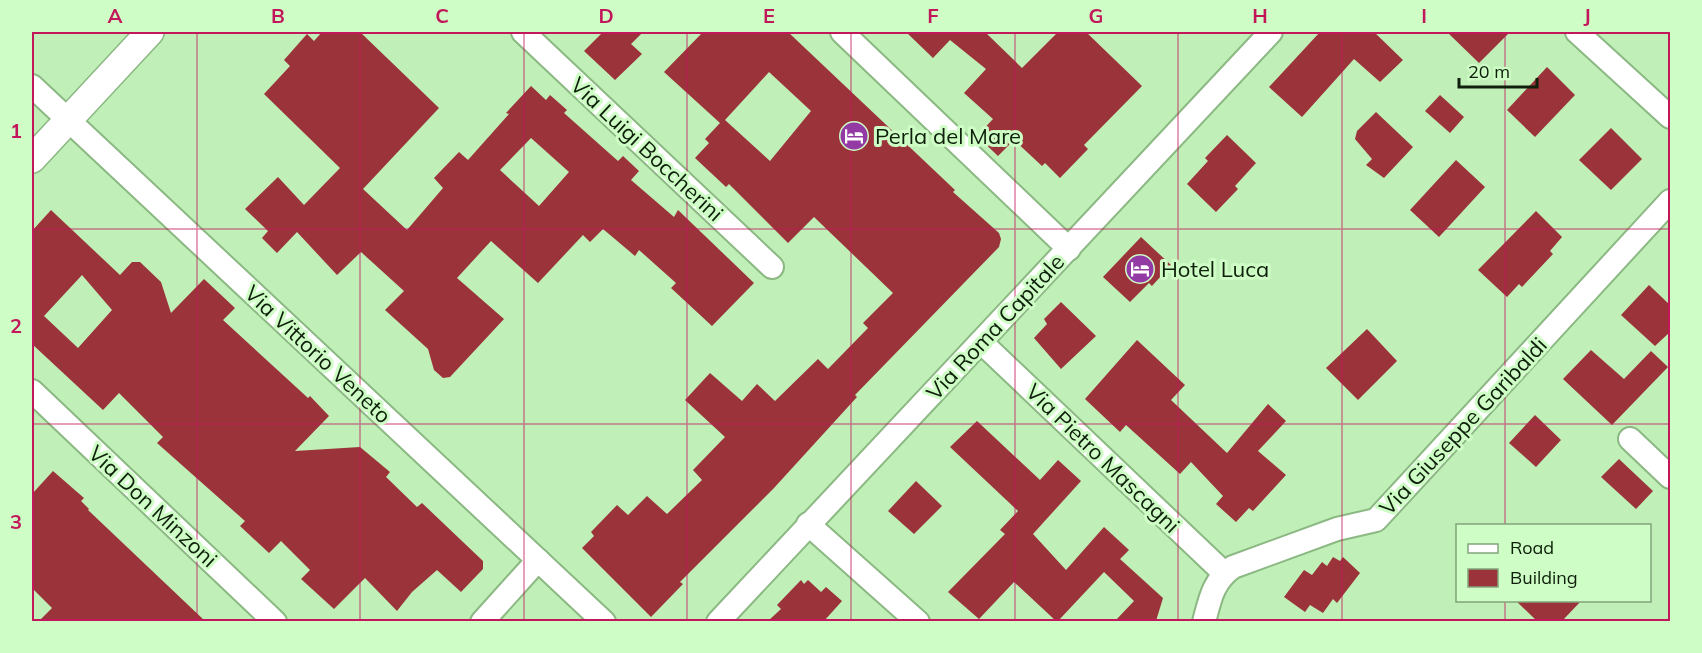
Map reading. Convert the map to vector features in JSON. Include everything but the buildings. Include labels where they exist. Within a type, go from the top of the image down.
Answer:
[{"type":"street","points":[[32,159],[150,32]]},
{"type":"street","name":"Via Luigi Boccherini","points":[[523,32],[772,267]]},
{"type":"street","name":"Via Roma Capitale","points":[[718,621],[1271,32]]},
{"type":"street","points":[[1577,32],[1671,117]]},
{"type":"street","points":[[848,33],[1069,249]]},
{"type":"street","name":"Via Vittorio Veneto","points":[[32,86],[603,621]]},
{"type":"street","name":"Via Giuseppe Garibaldi","points":[[1224,573],[1241,563],[1337,529],[1376,520],[1671,201]]},
{"type":"street","name":"Via Pietro Mascagni","points":[[981,342],[1224,573]]},
{"type":"street","name":"Via Don Minzoni","points":[[32,391],[275,621]]},
{"type":"street","points":[[1630,439],[1671,477]]},
{"type":"street","points":[[808,524],[918,621]]},
{"type":"street","points":[[482,621],[538,561]]},
{"type":"street","points":[[1204,621],[1213,588],[1224,573]]},
{"type":"place","name":"Perla del Mare","points":[[854,136]]},
{"type":"place","name":"Hotel Luca","points":[[1140,269]]}]
